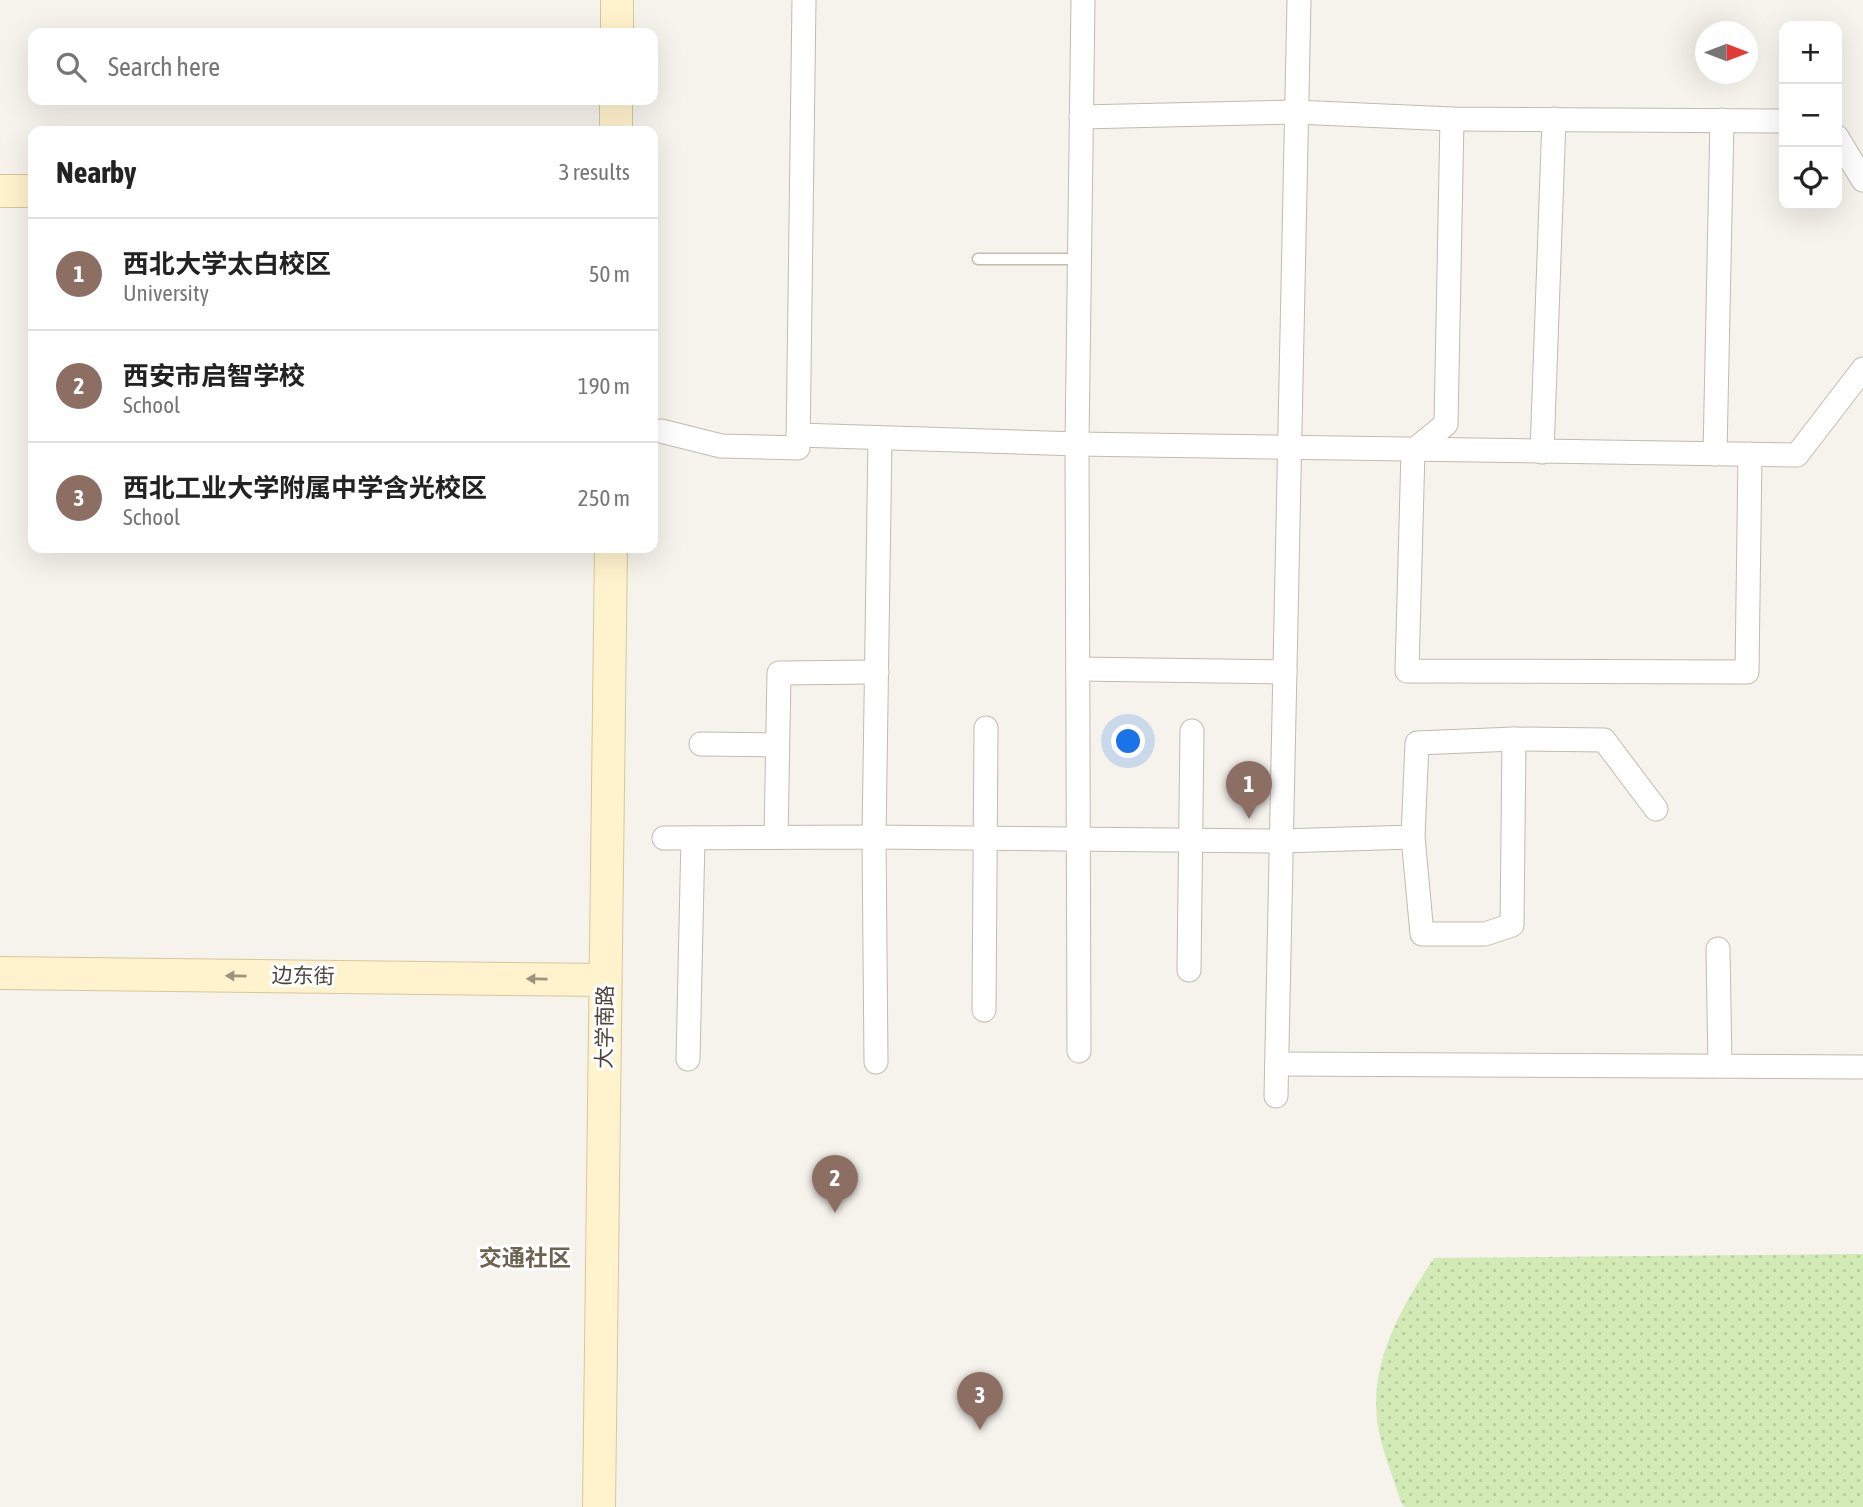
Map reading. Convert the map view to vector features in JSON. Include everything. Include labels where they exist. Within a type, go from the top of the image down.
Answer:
[{"type":"street","points":[[617,28],[618,0]]},
{"type":"street","points":[[661,431],[720,446],[798,448],[804,0]]},
{"type":"street","points":[[1080,1051],[1077,444],[1083,0]]},
{"type":"street","points":[[1276,1096],[1298,0]]},
{"type":"street","points":[[616,105],[616,126]]},
{"type":"street","points":[[1081,117],[1295,112],[1452,119],[1779,121]]},
{"type":"street","points":[[1452,119],[1446,424],[1413,451],[1407,671],[1747,672],[1749,454]]},
{"type":"street","points":[[1542,452],[1554,119]]},
{"type":"street","points":[[1715,454],[1722,120]]},
{"type":"street","points":[[1842,145],[1863,180]]},
{"type":"street","points":[[0,191],[28,191]]},
{"type":"street","points":[[798,435],[1289,450],[1797,455],[1863,369]]},
{"type":"street","points":[[876,1062],[874,837],[880,438]]},
{"type":"street","name":"大学南路","points":[[599,1507],[611,553]]},
{"type":"street","points":[[1078,669],[1284,672]]},
{"type":"street","points":[[776,837],[779,673],[877,672]]},
{"type":"street","points":[[984,1010],[986,728]]},
{"type":"street","points":[[1189,970],[1192,731]]},
{"type":"street","points":[[1514,739],[1513,925],[1485,934],[1422,934],[1413,837],[1417,743],[1514,739],[1604,740],[1656,809]]},
{"type":"street","points":[[701,744],[777,745]]},
{"type":"street","points":[[664,838],[1281,841],[1413,837]]},
{"type":"street","points":[[688,1059],[693,838]]},
{"type":"street","points":[[1718,949],[1720,1066]]},
{"type":"street","name":"边东街","points":[[0,973],[605,980]]},
{"type":"street","points":[[1277,1064],[1863,1067]]},
{"type":"lane","points":[[978,259],[1080,259]]},
{"type":"green space","points":[[1863,1254],[1863,1507],[1405,1507],[1401,1503],[1378,1426],[1378,1380],[1390,1337],[1399,1317],[1434,1258]]},
{"type":"place","name":"西北大学太白校区","points":[[1249,819]]},
{"type":"place","name":"西安市启智学校","points":[[835,1213]]},
{"type":"place","name":"西北工业大学附属中学含光校区","points":[[980,1430]]},
{"type":"district","name":"交通社区","points":[[525,1258]]}]
